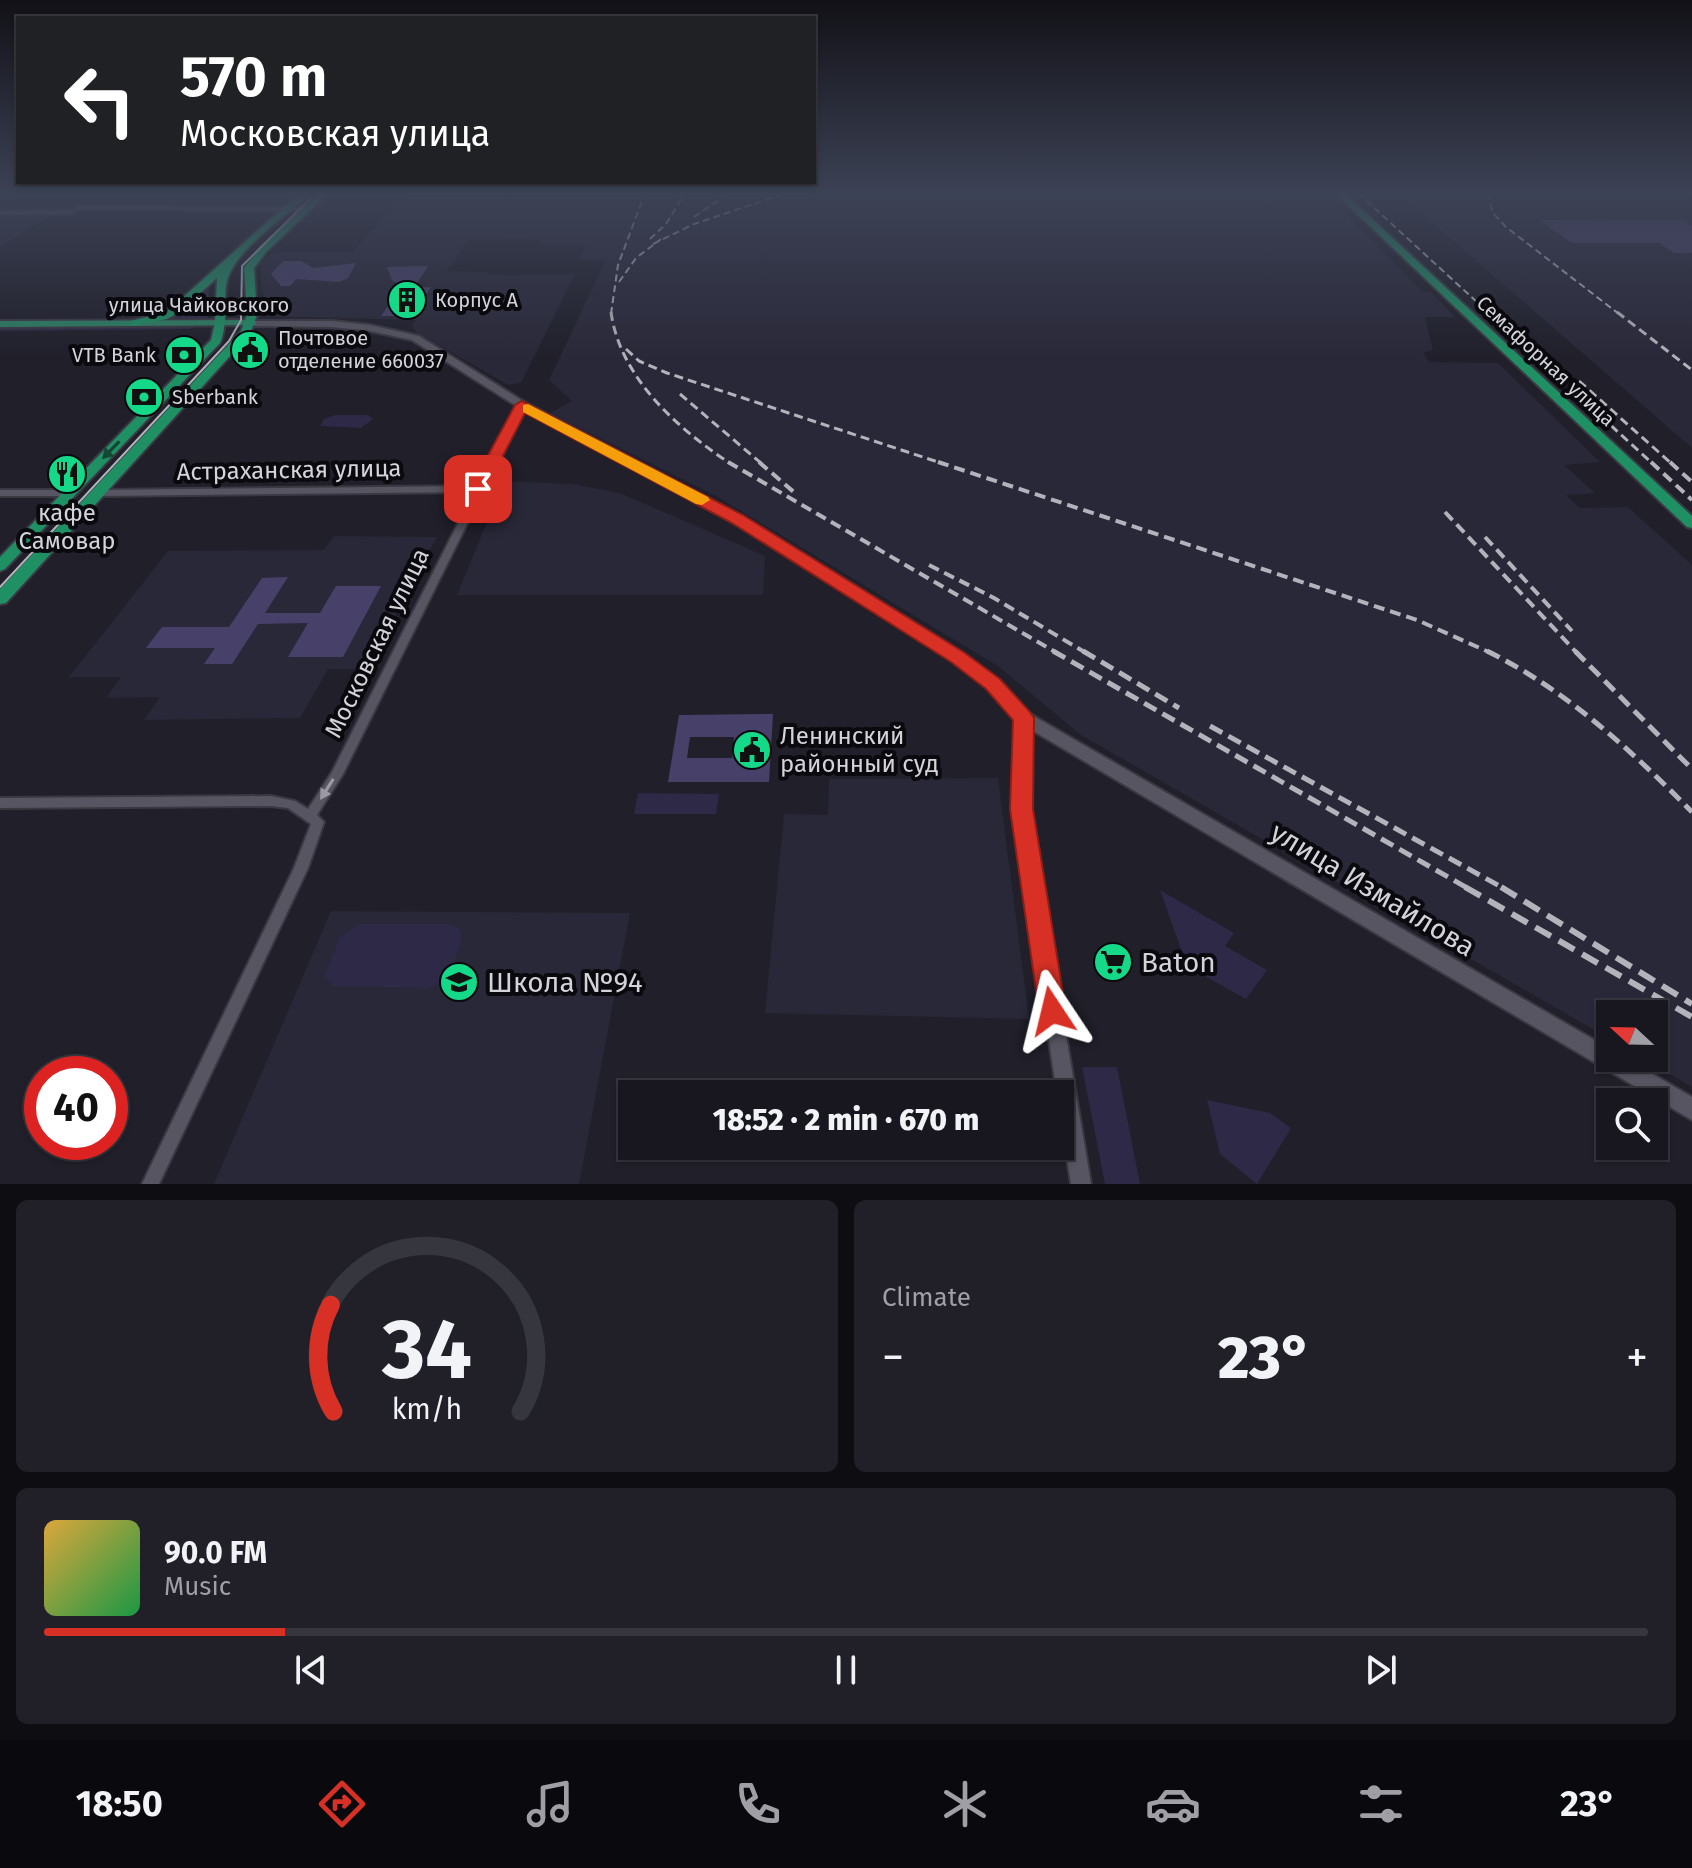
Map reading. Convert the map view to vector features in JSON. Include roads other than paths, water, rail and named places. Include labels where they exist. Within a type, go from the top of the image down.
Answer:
[{"type":"highway","points":[[134,323],[163,317],[174,311],[243,248]]},
{"type":"highway","points":[[0,599],[249,327],[249,268],[265,248]]},
{"type":"highway","name":"Семафорная улица","points":[[1398,248],[1692,524]]},
{"type":"highway","points":[[0,566],[216,341],[220,327],[222,277],[237,254]]},
{"type":"main road","name":"улица Чайковского","points":[[0,324],[134,323],[220,327]]},
{"type":"main road","name":"улица Чайковского","points":[[0,334],[220,327],[397,333],[415,338],[522,405]]},
{"type":"main road","name":"улица Измайлова","points":[[522,405],[737,519],[958,657],[993,684],[1024,718],[1692,1109]]},
{"type":"street","name":"Московская улица","points":[[311,814],[337,774],[522,405]]},
{"type":"street","name":"Астраханская улица","points":[[100,493],[478,489]]},
{"type":"street","points":[[0,493],[70,493]]},
{"type":"street","points":[[1024,718],[1021,809],[1081,1184]]},
{"type":"street","points":[[0,803],[271,801],[291,804],[311,814],[318,822],[301,868],[150,1184]]},
{"type":"tram line","points":[[0,587],[229,341],[241,320],[242,266],[260,248]]},
{"type":"railway","points":[[611,313],[618,265],[624,248]]},
{"type":"railway","points":[[619,282],[636,258],[649,248]]},
{"type":"railway","points":[[1418,248],[1490,314]]},
{"type":"railway","points":[[1534,248],[1619,314]]},
{"type":"railway","points":[[1487,312],[1653,464]]},
{"type":"railway","points":[[1617,312],[1692,370]]},
{"type":"railway","points":[[611,313],[626,359],[654,400],[691,435],[729,462]]},
{"type":"railway","points":[[626,349],[639,361],[667,373],[944,464]]},
{"type":"railway","points":[[1579,381],[1672,464]]},
{"type":"railway","points":[[680,394],[762,464]]},
{"type":"railway","points":[[729,462],[1057,653]]},
{"type":"railway","points":[[759,462],[795,493]]},
{"type":"railway","points":[[938,462],[1417,620],[1489,652]]},
{"type":"railway","points":[[1651,462],[1692,500]]},
{"type":"railway","points":[[1670,462],[1692,482]]},
{"type":"railway","points":[[1445,512],[1577,653]]},
{"type":"railway","points":[[1485,537],[1572,631]]},
{"type":"railway","points":[[929,565],[994,598],[1086,653]]},
{"type":"railway","points":[[1053,651],[1469,889]]},
{"type":"railway","points":[[1083,651],[1179,708]]},
{"type":"railway","points":[[1575,651],[1692,769]]},
{"type":"railway","points":[[1489,652],[1544,684],[1596,723],[1692,812]]},
{"type":"railway","points":[[1210,726],[1505,889]]},
{"type":"railway","points":[[1465,887],[1692,1017]]},
{"type":"railway","points":[[1501,887],[1692,1004]]},
{"type":"place","name":"Корпус А","points":[[407,300]]},
{"type":"place","name":"Почтовое отделение 660037","points":[[250,350]]},
{"type":"place","name":"VTB Bank","points":[[184,355]]},
{"type":"place","name":"Sberbank","points":[[144,397]]},
{"type":"place","name":"кафе Самовар","points":[[67,474]]},
{"type":"place","name":"Ленинский районный суд","points":[[752,750]]},
{"type":"place","name":"Baton","points":[[1113,962]]},
{"type":"place","name":"Школа №94","points":[[459,982]]}]
